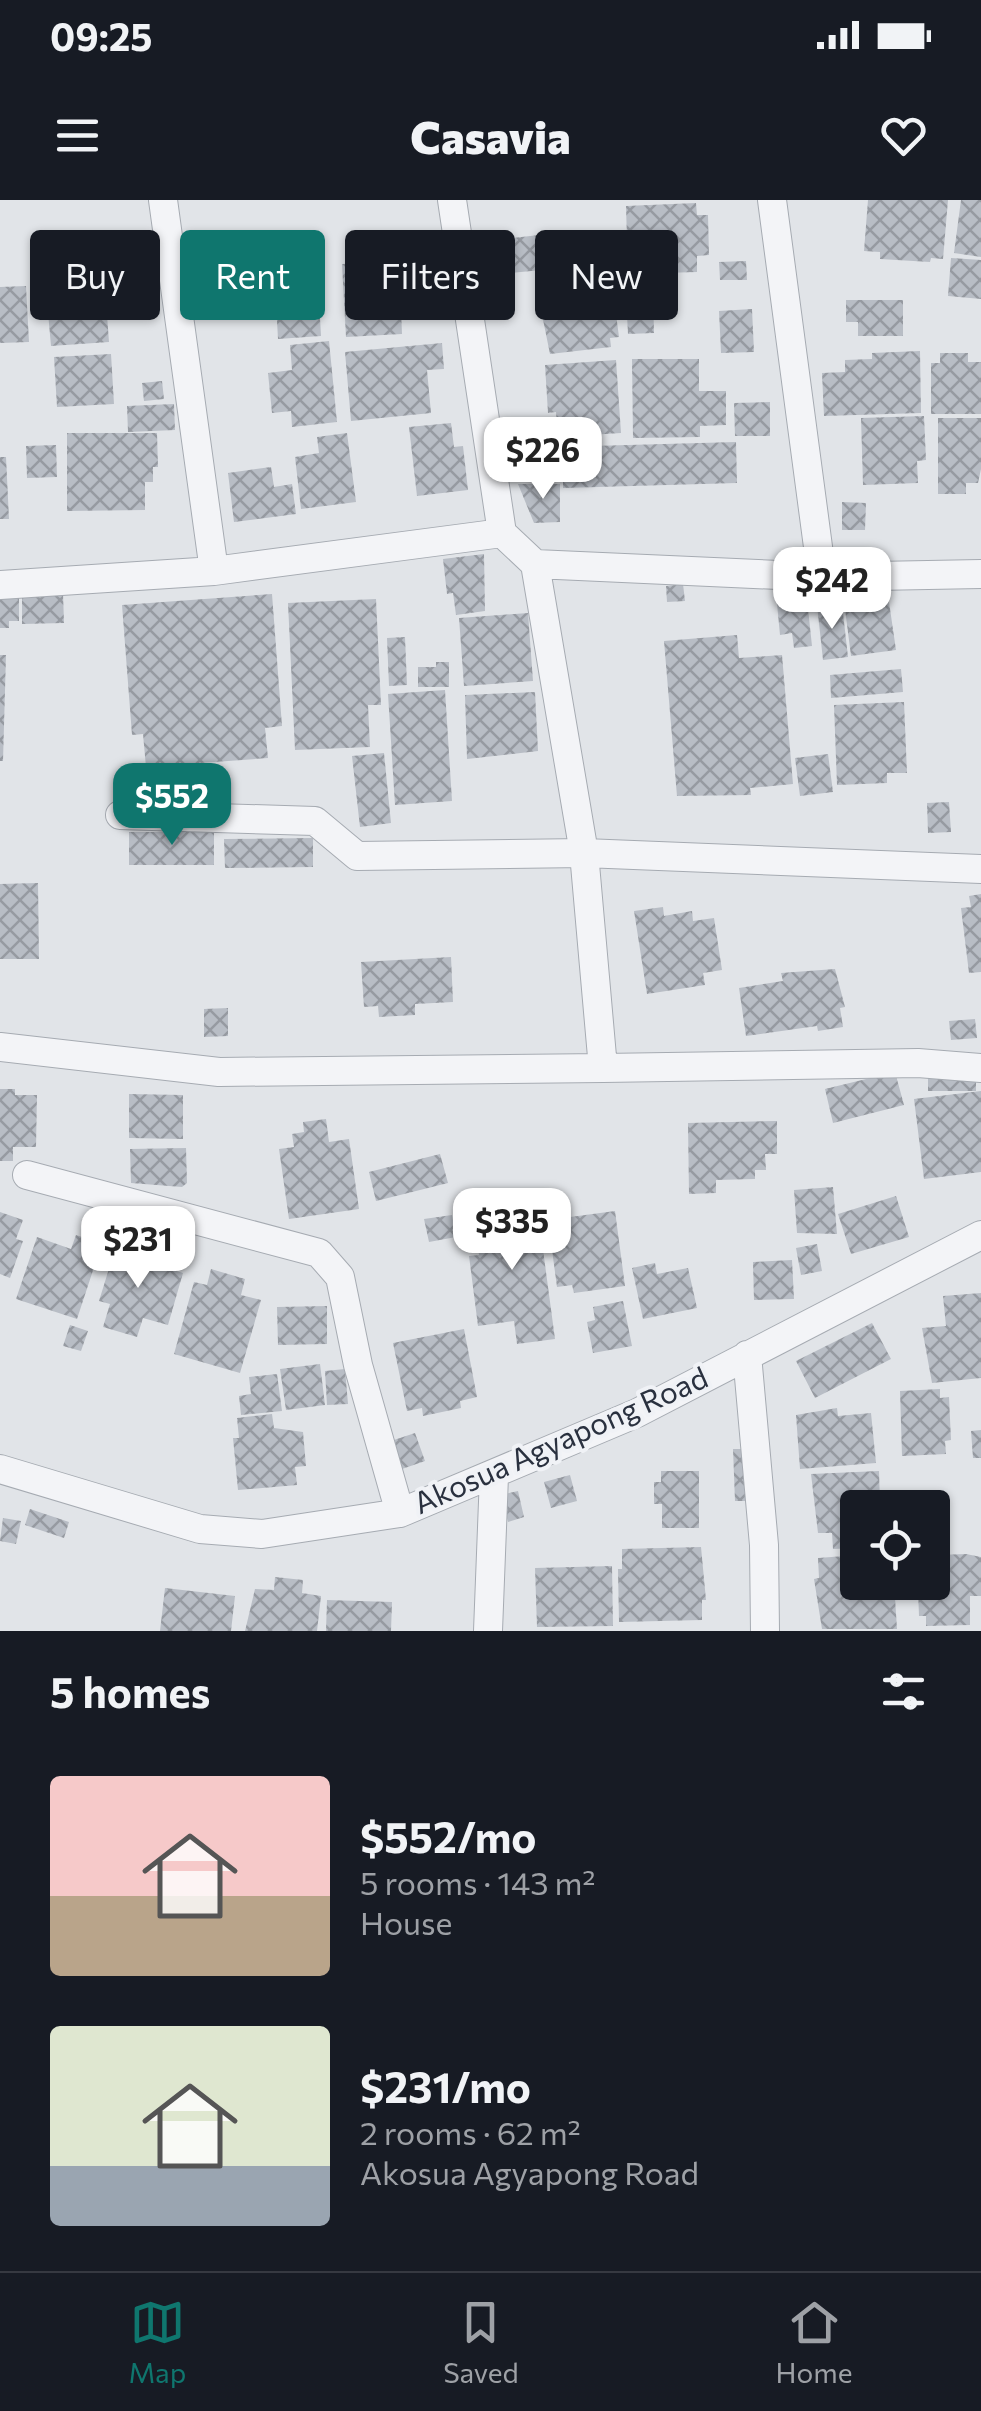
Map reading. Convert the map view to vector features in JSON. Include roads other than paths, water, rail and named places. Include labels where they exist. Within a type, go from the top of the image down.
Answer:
[{"type":"street","points":[[163,200],[214,572]]},
{"type":"street","points":[[452,200],[502,533],[534,564],[584,854],[604,1068]]},
{"type":"street","points":[[772,200],[822,577]]},
{"type":"street","points":[[0,585],[214,572],[502,533]]},
{"type":"street","points":[[534,564],[822,577],[981,574]]},
{"type":"street","points":[[120,815],[315,821],[356,856],[584,854],[981,869]]},
{"type":"street","points":[[0,1047],[219,1072],[918,1063],[981,1068]]},
{"type":"street","points":[[27,1175],[319,1253],[340,1276],[358,1365],[400,1513]]},
{"type":"street","name":"Akosua Agyapong Road","points":[[0,1469],[200,1529],[262,1534],[400,1513],[636,1413],[981,1235]]},
{"type":"street","points":[[747,1355],[764,1544],[766,1631]]},
{"type":"street","points":[[488,1631],[494,1476]]}]
